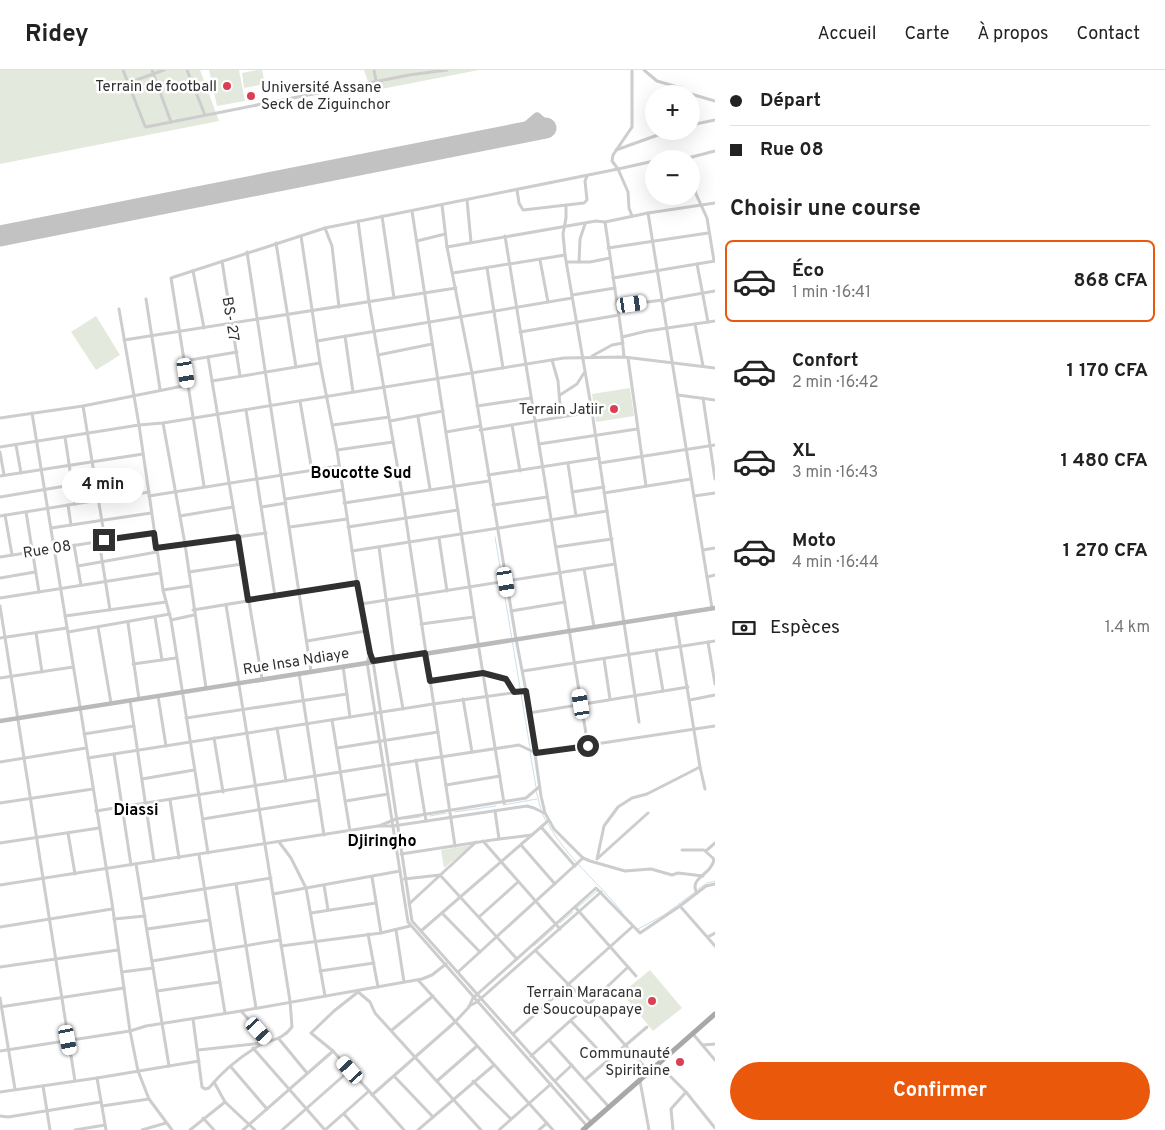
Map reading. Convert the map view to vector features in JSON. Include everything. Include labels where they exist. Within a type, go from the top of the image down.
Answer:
[{"type":"main road","name":"Rue Insa Ndiaye","points":[[0,721],[714,608]]},
{"type":"main road","points":[[587,1126],[715,1014]]},
{"type":"street","points":[[123,70],[145,127],[376,81],[446,70]]},
{"type":"street","points":[[128,83],[153,72],[164,70]]},
{"type":"street","points":[[187,70],[205,115]]},
{"type":"street","points":[[374,70],[376,81]]},
{"type":"street","points":[[632,70],[632,127],[612,155],[612,161],[618,169],[628,192],[629,208],[632,216]]},
{"type":"street","points":[[644,70],[657,81],[671,85]]},
{"type":"street","points":[[153,72],[171,122]]},
{"type":"street","points":[[700,97],[715,102]]},
{"type":"street","points":[[700,123],[715,120]]},
{"type":"street","points":[[616,150],[645,140]]},
{"type":"street","points":[[700,155],[715,151]]},
{"type":"street","points":[[204,486],[171,278],[325,228],[645,163]]},
{"type":"street","points":[[517,190],[519,203],[523,210],[587,201],[585,181],[587,176]]},
{"type":"street","points":[[466,200],[471,242]]},
{"type":"street","points":[[447,247],[596,221],[605,222],[648,213],[715,203]]},
{"type":"street","points":[[442,205],[447,247],[462,316],[506,582],[523,671],[536,753],[539,787],[548,821],[582,858],[625,870],[651,869],[660,870],[672,875],[678,873],[703,876]]},
{"type":"street","points":[[566,205],[563,234],[565,255],[600,460],[639,722]]},
{"type":"street","points":[[613,278],[714,261],[707,218],[700,205]]},
{"type":"street","points":[[412,211],[478,642]]},
{"type":"street","points":[[648,213],[702,550],[714,608]]},
{"type":"street","points":[[382,216],[394,298]]},
{"type":"street","points":[[358,221],[369,302],[406,518],[416,596],[455,846]]},
{"type":"street","points":[[605,222],[646,486]]},
{"type":"street","points":[[579,262],[580,239],[586,224]]},
{"type":"street","points":[[325,228],[332,246],[339,307]]},
{"type":"street","points":[[608,248],[708,233]]},
{"type":"street","points":[[416,241],[445,234]]},
{"type":"street","points":[[301,236],[316,340],[337,450],[357,583],[373,661],[378,712],[400,872],[409,904],[411,920],[555,1081],[587,1126]]},
{"type":"street","points":[[505,236],[588,746]]},
{"type":"street","points":[[276,243],[296,367]]},
{"type":"street","points":[[248,252],[311,671]]},
{"type":"street","points":[[453,273],[565,255]]},
{"type":"street","points":[[567,262],[596,261],[610,258]]},
{"type":"street","points":[[540,260],[548,302]]},
{"type":"street","name":"BS- 27","points":[[222,261],[240,376]]},
{"type":"street","points":[[697,264],[708,322]]},
{"type":"street","points":[[487,268],[503,368]]},
{"type":"street","points":[[193,271],[204,328]]},
{"type":"street","points":[[124,340],[456,288]]},
{"type":"street","points":[[316,340],[517,308],[615,288]]},
{"type":"street","points":[[618,306],[662,301],[715,291]]},
{"type":"street","points":[[146,299],[160,389]]},
{"type":"street","points":[[119,309],[139,425],[160,573],[170,614],[208,853]]},
{"type":"street","points":[[520,332],[619,315]]},
{"type":"street","points":[[622,337],[715,321]]},
{"type":"street","points":[[695,324],[703,366]]},
{"type":"street","points":[[345,336],[354,392]]},
{"type":"street","points":[[590,357],[612,345],[623,343]]},
{"type":"street","points":[[378,355],[432,344]]},
{"type":"street","points":[[184,361],[237,352]]},
{"type":"street","points":[[208,357],[262,679]]},
{"type":"street","points":[[0,447],[139,425],[163,424],[552,360],[582,357],[626,358],[715,368]]},
{"type":"street","points":[[552,360],[560,395],[560,417]]},
{"type":"street","points":[[212,381],[320,364]]},
{"type":"street","points":[[560,395],[577,384],[584,372]]},
{"type":"street","points":[[0,418],[83,406],[160,389],[188,385]]},
{"type":"street","points":[[678,395],[715,400]]},
{"type":"street","points":[[477,406],[531,398]]},
{"type":"street","points":[[703,398],[715,480]]},
{"type":"street","points":[[300,401],[312,471]]},
{"type":"street","points":[[83,406],[104,540]]},
{"type":"street","points":[[246,410],[275,596]]},
{"type":"street","points":[[390,422],[443,411]]},
{"type":"street","points":[[446,432],[512,425],[592,412]]},
{"type":"street","points":[[32,413],[114,919],[130,1031],[138,1071],[149,1099],[172,1130]]},
{"type":"street","points":[[332,425],[389,417]]},
{"type":"street","points":[[418,417],[430,489]]},
{"type":"street","points":[[163,424],[185,544],[193,610],[206,688]]},
{"type":"street","points":[[512,425],[520,471]]},
{"type":"street","points":[[539,444],[637,429]]},
{"type":"street","points":[[65,437],[75,504]]},
{"type":"street","points":[[337,450],[393,442]]},
{"type":"street","points":[[16,445],[21,473]]},
{"type":"street","points":[[488,475],[715,446]]},
{"type":"street","points":[[0,452],[2,476],[143,454]]},
{"type":"street","points":[[568,464],[576,516]]},
{"type":"street","points":[[0,516],[99,500],[175,492],[339,466]]},
{"type":"street","points":[[344,503],[489,480]]},
{"type":"street","points":[[604,493],[691,480]]},
{"type":"street","points":[[0,497],[96,481]]},
{"type":"street","points":[[572,492],[604,487]]},
{"type":"street","points":[[262,507],[342,490]]},
{"type":"street","points":[[694,496],[715,493]]},
{"type":"street","points":[[493,505],[548,497]]},
{"type":"street","points":[[68,505],[71,525]]},
{"type":"street","points":[[180,516],[232,507]]},
{"type":"street","points":[[348,527],[458,510]]},
{"type":"street","points":[[352,551],[607,511]]},
{"type":"street","points":[[26,512],[39,592]]},
{"type":"street","points":[[51,528],[151,513]]},
{"type":"street","points":[[5,515],[12,555]]},
{"type":"street","points":[[290,527],[347,518]]},
{"type":"street","name":"Rue 08","points":[[0,557],[154,533]]},
{"type":"street","points":[[78,566],[185,544],[266,533]]},
{"type":"street","points":[[439,538],[447,591]]},
{"type":"street","points":[[556,547],[612,539]]},
{"type":"street","points":[[98,541],[110,610]]},
{"type":"street","points":[[74,545],[81,585]]},
{"type":"street","points":[[379,547],[394,658],[403,708]]},
{"type":"street","points":[[702,550],[714,547]]},
{"type":"street","points":[[189,572],[242,564]]},
{"type":"street","points":[[361,604],[615,564]]},
{"type":"street","points":[[584,569],[594,627]]},
{"type":"street","points":[[0,578],[35,572]]},
{"type":"street","points":[[0,598],[160,573]]},
{"type":"street","points":[[707,576],[715,575]]},
{"type":"street","points":[[193,610],[357,583]]},
{"type":"street","points":[[163,590],[190,586]]},
{"type":"street","points":[[65,616],[166,602]]},
{"type":"street","points":[[511,611],[565,602]]},
{"type":"street","points":[[193,1019],[202,1087],[207,1089],[253,1048],[268,1041],[279,1039],[292,1027],[290,1002],[266,844],[226,605]]},
{"type":"street","points":[[0,606],[75,1081]]},
{"type":"street","points":[[68,632],[128,623],[170,614]]},
{"type":"street","points":[[675,614],[693,728],[705,789]]},
{"type":"street","points":[[171,620],[194,615]]},
{"type":"street","points":[[156,617],[162,660]]},
{"type":"street","points":[[421,624],[474,617]]},
{"type":"street","points":[[128,623],[139,699]]},
{"type":"street","points":[[98,627],[111,704]]},
{"type":"street","points":[[0,638],[67,628]]},
{"type":"street","points":[[307,641],[366,631]]},
{"type":"street","points":[[36,633],[42,672]]},
{"type":"street","points":[[523,671],[715,641]]},
{"type":"street","points":[[708,642],[715,684]]},
{"type":"street","points":[[479,648],[500,776],[502,803],[500,810]]},
{"type":"street","points":[[656,650],[663,691]]},
{"type":"street","points":[[370,653],[368,662],[378,712]]},
{"type":"street","points":[[133,664],[176,658]]},
{"type":"street","points":[[604,659],[610,699]]},
{"type":"street","points":[[343,666],[350,717]]},
{"type":"street","points":[[0,678],[73,667]]},
{"type":"street","points":[[299,673],[324,836]]},
{"type":"street","points":[[430,681],[483,673],[506,679],[514,692]]},
{"type":"street","points":[[529,713],[688,687]]},
{"type":"street","points":[[88,758],[403,708],[526,691]]},
{"type":"street","points":[[186,718],[347,694]]},
{"type":"street","points":[[690,700],[715,695]]},
{"type":"street","points":[[158,696],[166,746]]},
{"type":"street","points":[[130,700],[154,861]]},
{"type":"street","points":[[463,700],[472,752]]},
{"type":"street","points":[[332,720],[350,831]]},
{"type":"street","points":[[84,734],[134,726]]},
{"type":"street","points":[[96,811],[519,745],[536,753],[715,726]]},
{"type":"street","points":[[277,728],[286,781]]},
{"type":"street","points":[[336,748],[438,732]]},
{"type":"street","points":[[214,738],[223,792]]},
{"type":"street","points":[[0,762],[86,748]]},
{"type":"street","points":[[114,754],[131,865]]},
{"type":"street","points":[[416,760],[426,822]]},
{"type":"street","points":[[386,765],[388,794],[394,819]]},
{"type":"street","points":[[596,861],[604,826],[618,807],[632,798],[646,794],[700,767]]},
{"type":"street","points":[[142,779],[194,770]]},
{"type":"street","points":[[446,785],[500,776]]},
{"type":"street","points":[[378,826],[394,819],[502,803],[529,797],[539,787]]},
{"type":"street","points":[[0,803],[93,789]]},
{"type":"street","points":[[346,801],[388,794]]},
{"type":"street","points":[[170,800],[179,858]]},
{"type":"street","points":[[203,819],[318,800]]},
{"type":"street","points":[[0,885],[324,836],[378,826],[395,826],[531,807],[545,813]]},
{"type":"street","points":[[495,811],[499,838]]},
{"type":"street","points":[[596,861],[648,813]]},
{"type":"street","points":[[421,931],[548,821]]},
{"type":"street","points":[[395,826],[401,854],[410,926],[587,1126],[594,1130]]},
{"type":"street","points":[[541,827],[575,866]]},
{"type":"street","points":[[0,843],[99,828]]},
{"type":"street","points":[[68,832],[75,874]]},
{"type":"street","points":[[401,854],[499,838],[532,835]]},
{"type":"street","points":[[483,841],[560,929]]},
{"type":"street","points":[[278,842],[290,858],[306,888],[324,996]]},
{"type":"street","points":[[409,904],[476,842]]},
{"type":"street","points":[[682,850],[707,850],[715,843]]},
{"type":"street","points":[[521,845],[555,884]]},
{"type":"street","points":[[697,893],[694,884],[710,870],[715,861],[707,850]]},
{"type":"street","points":[[199,855],[225,1013]]},
{"type":"street","points":[[458,972],[582,858]]},
{"type":"street","points":[[136,864],[169,1066]]},
{"type":"street","points":[[273,894],[400,872]]},
{"type":"street","points":[[403,879],[440,875]]},
{"type":"street","points":[[440,875],[517,959]]},
{"type":"street","points":[[372,877],[381,932]]},
{"type":"street","points":[[142,899],[271,878]]},
{"type":"street","points":[[479,918],[518,882]]},
{"type":"street","points":[[236,884],[256,1008]]},
{"type":"street","points":[[469,1007],[473,998],[596,888],[638,933],[680,906],[706,886],[715,884]]},
{"type":"street","points":[[324,885],[328,910]]},
{"type":"street","points":[[372,1095],[455,1022],[469,1007],[536,951],[601,892]]},
{"type":"street","points":[[311,913],[376,903]]},
{"type":"street","points":[[680,906],[715,946]]},
{"type":"street","points":[[575,907],[636,976]]},
{"type":"street","points":[[0,927],[112,909]]},
{"type":"street","points":[[442,913],[480,952]]},
{"type":"street","points":[[114,919],[145,916]]},
{"type":"street","points":[[147,929],[209,920]]},
{"type":"street","points":[[281,946],[396,930],[410,926]]},
{"type":"street","points":[[513,1034],[632,927]]},
{"type":"street","points":[[396,930],[404,982]]},
{"type":"street","points":[[708,937],[715,932]]},
{"type":"street","points":[[368,934],[378,987]]},
{"type":"street","points":[[152,961],[280,940]]},
{"type":"street","points":[[0,967],[118,950]]},
{"type":"street","points":[[536,951],[589,1004],[649,1072]]},
{"type":"street","points":[[0,1051],[130,1031],[146,1026],[404,982],[429,977],[448,962]]},
{"type":"street","points":[[320,971],[374,963]]},
{"type":"street","points":[[531,1056],[571,1021],[628,966]]},
{"type":"street","points":[[122,972],[153,968]]},
{"type":"street","points":[[418,979],[553,1130]]},
{"type":"street","points":[[157,990],[220,982]]},
{"type":"street","points":[[1,1007],[124,988]]},
{"type":"street","points":[[357,991],[370,1002],[376,1013],[415,1058],[481,1130]]},
{"type":"street","points":[[357,991],[311,1034],[333,1051],[404,1130]]},
{"type":"street","points":[[392,1030],[433,996]]},
{"type":"street","points":[[0,998],[15,1089]]},
{"type":"street","points":[[241,1011],[268,1041]]},
{"type":"street","points":[[571,1021],[607,1059]]},
{"type":"street","points":[[586,1079],[607,1059],[647,1027]]},
{"type":"street","points":[[693,1034],[715,1060]]},
{"type":"street","points":[[279,1039],[307,1073]]},
{"type":"street","points":[[514,1044],[518,1040]]},
{"type":"street","points":[[549,1040],[586,1079],[609,1107]]},
{"type":"street","points":[[198,1050],[262,1044]]},
{"type":"street","points":[[703,1045],[715,1044]]},
{"type":"street","points":[[437,1081],[477,1046]]},
{"type":"street","points":[[253,1048],[325,1130],[369,1091]]},
{"type":"street","points":[[243,1130],[333,1051]]},
{"type":"street","points":[[0,1092],[199,1061]]},
{"type":"street","points":[[418,1130],[494,1064]]},
{"type":"street","points":[[659,1064],[686,1092],[715,1128]]},
{"type":"street","points":[[555,1081],[572,1065]]},
{"type":"street","points":[[230,1067],[267,1109]]},
{"type":"street","points":[[282,1130],[350,1070]]},
{"type":"street","points":[[394,1076],[433,1117]]},
{"type":"street","points":[[97,1078],[106,1130]]},
{"type":"street","points":[[640,1080],[648,1130]]},
{"type":"street","points":[[473,1081],[511,1119]]},
{"type":"street","points":[[214,1082],[224,1102],[255,1130]]},
{"type":"street","points":[[499,1130],[551,1084]]},
{"type":"street","points":[[43,1086],[50,1130]]},
{"type":"street","points":[[673,1130],[670,1109],[686,1092]]},
{"type":"street","points":[[0,1116],[8,1117],[47,1110],[149,1099]]},
{"type":"street","points":[[190,1130],[224,1102]]},
{"type":"street","points":[[344,1114],[358,1130]]},
{"type":"street","points":[[203,1118],[214,1130]]},
{"type":"street","points":[[142,1130],[166,1123]]},
{"type":"street","points":[[539,1130],[547,1123]]},
{"type":"street","points":[[75,1130],[105,1125]]},
{"type":"shaded area","points":[[0,70],[200,70],[219,121],[0,164]]},
{"type":"shaded area","name":"Terrain de football","points":[[209,70],[239,70],[245,101],[217,106]]},
{"type":"shaded area","points":[[262,70],[265,84],[244,88],[242,73]]},
{"type":"shaded area","points":[[364,70],[479,70],[371,91]]},
{"type":"shaded area","points":[[96,316],[120,355],[96,370],[71,332]]},
{"type":"shaded area","name":"Terrain Jatiir","points":[[630,388],[634,416],[596,422],[592,394]]},
{"type":"shaded area","points":[[472,845],[444,868],[441,850]]},
{"type":"shaded area","name":"Terrain Maracana de Soucoupapaye","points":[[650,970],[682,1008],[653,1031],[622,993]]},
{"type":"waterway","points":[[495,537],[530,748]]},
{"type":"waterway","points":[[530,752],[536,787]]},
{"type":"waterway","points":[[536,791],[541,809]]},
{"type":"waterway","points":[[503,805],[537,799]]},
{"type":"waterway","points":[[455,812],[496,806]]},
{"type":"waterway","points":[[430,816],[446,813]]},
{"type":"waterway","points":[[542,813],[546,821]]},
{"type":"waterway","points":[[405,819],[421,817]]},
{"type":"waterway","points":[[548,824],[573,859],[622,912]]},
{"type":"waterway","points":[[698,889],[707,883],[715,881]]},
{"type":"waterway","points":[[578,907],[597,891]]},
{"type":"waterway","points":[[638,929],[664,915],[695,892]]},
{"type":"waterway","points":[[560,923],[573,912]]},
{"type":"waterway","points":[[534,946],[554,928]]},
{"type":"taxiway","points":[[510,135],[523,129],[537,117],[544,123],[544,127],[538,134],[525,132]]},
{"type":"runway","points":[[0,236],[546,128]]},
{"type":"place","name":"Terrain de football","points":[[227,86]]},
{"type":"place","name":"Université Assane Seck de Ziguinchor","points":[[251,96]]},
{"type":"place","name":"Terrain Jatiir","points":[[614,409]]},
{"type":"place","name":"Terrain Maracana de Soucoupapaye","points":[[652,1001]]},
{"type":"place","name":"Communauté Spiritaine","points":[[680,1062]]},
{"type":"district","name":"Boucotte Sud","points":[[361,472]]},
{"type":"district","name":"Diassi","points":[[136,809]]},
{"type":"district","name":"Djiringho","points":[[382,840]]},
{"type":"route","points":[[104,540],[154,533],[156,548],[238,537],[248,600],[357,583],[373,661],[425,653],[430,681],[483,673],[506,679],[514,692],[526,691],[536,753],[588,746]]}]
